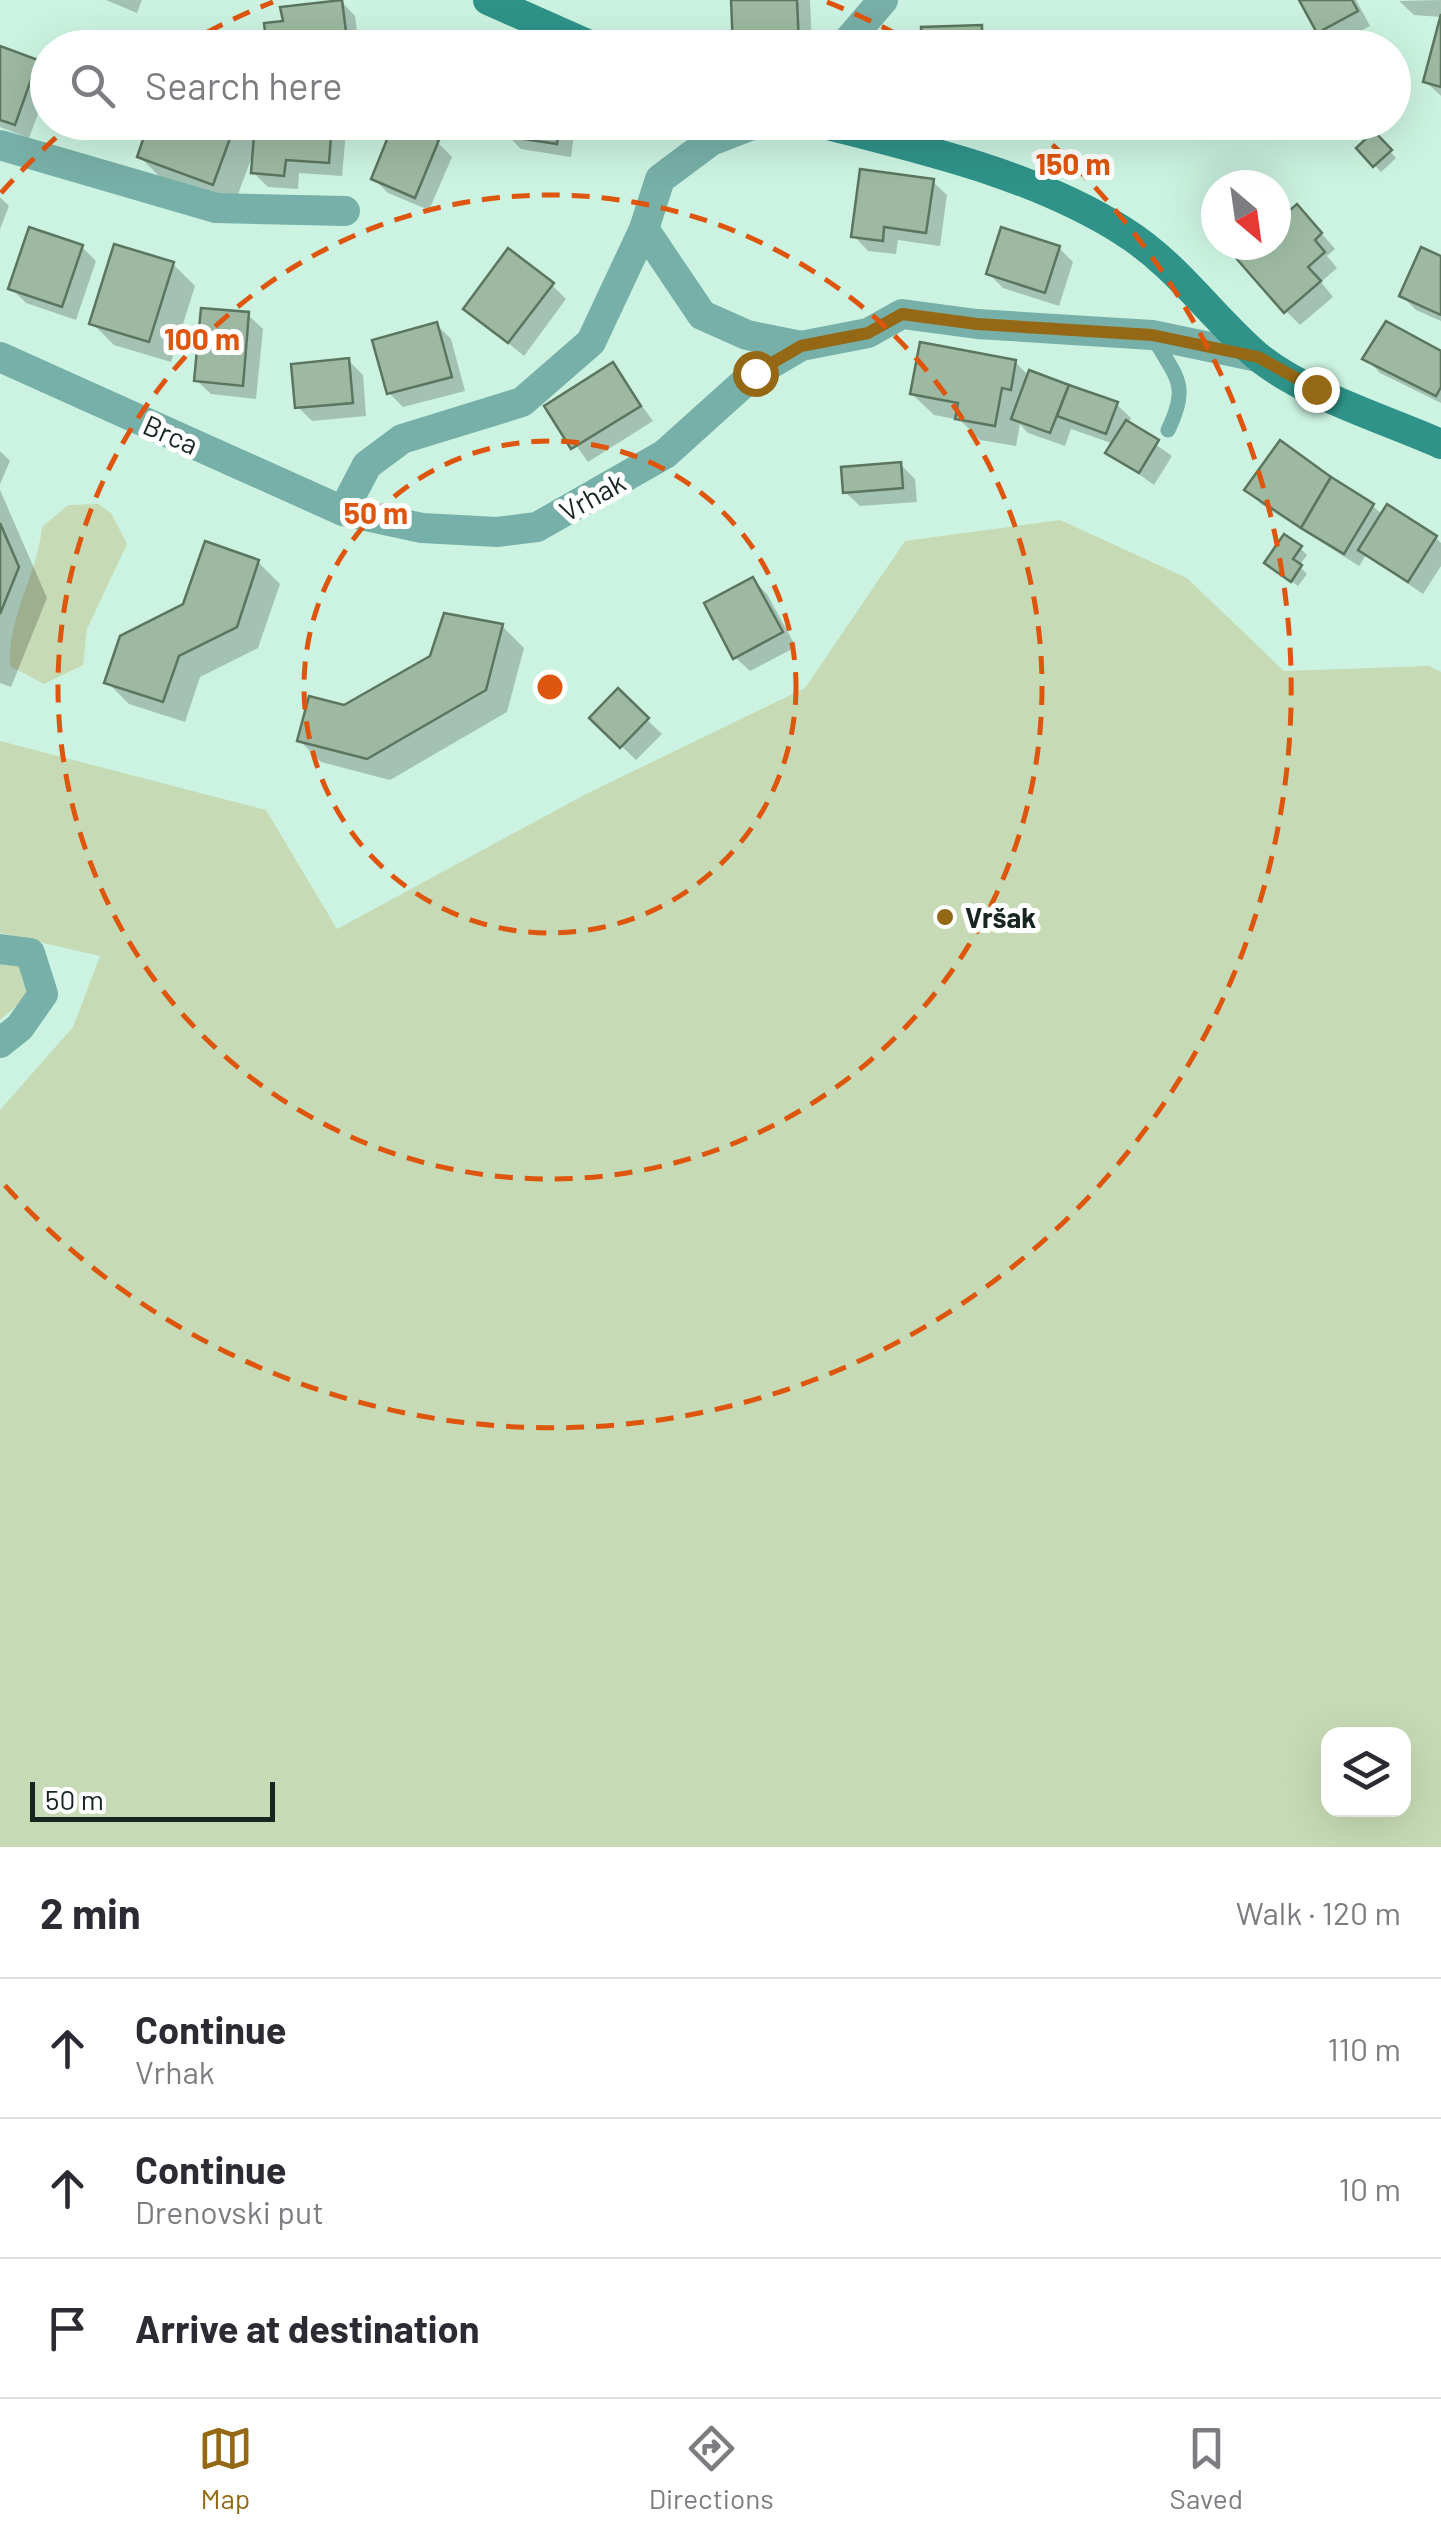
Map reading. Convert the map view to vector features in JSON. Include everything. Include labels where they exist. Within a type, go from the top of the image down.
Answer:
[{"type":"main road","points":[[488,0],[556,30]]},
{"type":"main road","points":[[879,140],[1009,177],[1118,228],[1150,248],[1258,357],[1316,389],[1441,444]]},
{"type":"street","points":[[857,30],[882,0]]},
{"type":"street","points":[[343,512],[368,466],[402,438],[522,402],[591,342],[644,229],[660,179],[717,140]]},
{"type":"street","points":[[0,145],[216,208],[345,211]]},
{"type":"street","name":"Vrhak","points":[[644,229],[702,315],[747,335],[801,346]]},
{"type":"street","name":"Vrhak","points":[[343,512],[422,528],[496,532],[537,527],[665,454],[755,373],[801,346],[868,333],[902,314],[977,324],[1152,335],[1258,357]]},
{"type":"street","name":"Brca","points":[[0,357],[343,512]]},
{"type":"street","points":[[0,949],[30,953],[43,994],[20,1027],[0,1043]]},
{"type":"lane","points":[[1152,335],[1181,388],[1182,402],[1168,430]]},
{"type":"green space","points":[[98,504],[111,513],[127,544],[87,629],[83,665],[44,684],[10,666],[13,631],[42,527],[68,505]]},
{"type":"green space","points":[[1060,520],[1187,578],[1284,671],[1429,666],[1441,672],[1441,1847],[0,1847],[0,1110],[73,1027],[100,956],[0,933],[0,741],[266,810],[337,929],[586,794],[805,688],[905,541]]},
{"type":"green space","points":[[0,958],[17,960],[28,996],[0,1020]]},
{"type":"building","points":[[342,0],[346,30],[265,30],[264,23],[283,21],[280,7]]},
{"type":"building","points":[[731,0],[797,0],[798,30],[732,30]]},
{"type":"building","points":[[1299,0],[1352,0],[1358,11],[1315,30]]},
{"type":"building","points":[[1441,14],[1441,87],[1423,82]]},
{"type":"building","points":[[982,25],[982,30],[921,30],[921,27]]},
{"type":"building","points":[[0,46],[30,57],[30,83],[15,125],[0,120]]},
{"type":"building","points":[[143,140],[229,140],[213,185],[137,157]]},
{"type":"building","points":[[254,140],[331,140],[329,163],[286,160],[284,176],[251,173]]},
{"type":"building","points":[[387,140],[439,140],[415,198],[371,179]]},
{"type":"building","points":[[1364,140],[1383,140],[1392,150],[1373,167],[1356,148]]},
{"type":"building","points":[[860,169],[934,179],[926,233],[884,227],[883,241],[851,237]]},
{"type":"building","points":[[1297,204],[1322,233],[1315,240],[1325,252],[1308,267],[1321,281],[1284,313],[1238,260],[1291,260],[1291,209]]},
{"type":"building","points":[[29,227],[83,245],[62,307],[8,289]]},
{"type":"building","points":[[1001,227],[1060,246],[1045,293],[986,274]]},
{"type":"building","points":[[114,244],[174,262],[149,342],[89,324]]},
{"type":"building","points":[[1421,247],[1441,256],[1441,315],[1399,296]]},
{"type":"building","points":[[508,248],[554,283],[508,343],[463,309]]},
{"type":"building","points":[[201,308],[249,312],[243,386],[194,381]]},
{"type":"building","points":[[1386,321],[1441,351],[1441,387],[1436,396],[1362,359]]},
{"type":"building","points":[[437,322],[452,377],[387,394],[372,340]]},
{"type":"building","points":[[920,342],[1016,360],[1011,390],[1002,388],[995,426],[955,419],[958,403],[910,394]]},
{"type":"building","points":[[349,358],[353,403],[295,408],[291,364]]},
{"type":"building","points":[[613,362],[641,406],[571,449],[544,406]]},
{"type":"building","points":[[1029,370],[1069,385],[1050,433],[1011,419]]},
{"type":"building","points":[[1069,385],[1118,402],[1106,434],[1057,416]]},
{"type":"building","points":[[1126,420],[1159,440],[1139,473],[1105,453]]},
{"type":"building","points":[[1280,440],[1331,477],[1301,528],[1244,490]]},
{"type":"building","points":[[901,462],[903,488],[843,493],[841,467]]},
{"type":"building","points":[[1331,477],[1374,504],[1344,554],[1301,528]]},
{"type":"building","points":[[1387,504],[1437,536],[1408,582],[1358,550]]},
{"type":"building","points":[[0,523],[19,567],[0,614]]},
{"type":"building","points":[[1284,534],[1302,546],[1293,559],[1302,565],[1291,582],[1264,563]]},
{"type":"building","points":[[205,541],[259,560],[237,627],[179,656],[163,702],[104,683],[120,636],[183,604]]},
{"type":"building","points":[[753,577],[783,632],[733,659],[704,603]]},
{"type":"building","points":[[444,613],[503,624],[486,690],[367,759],[297,741],[309,696],[344,705],[430,656]]},
{"type":"building","points":[[618,688],[649,718],[620,748],[589,718]]},
{"type":"place","name":"Vršak","points":[[945,917]]},
{"type":"route","points":[[755,373],[801,346],[868,333],[902,314],[977,324],[1152,335],[1258,357],[1316,389]]}]
